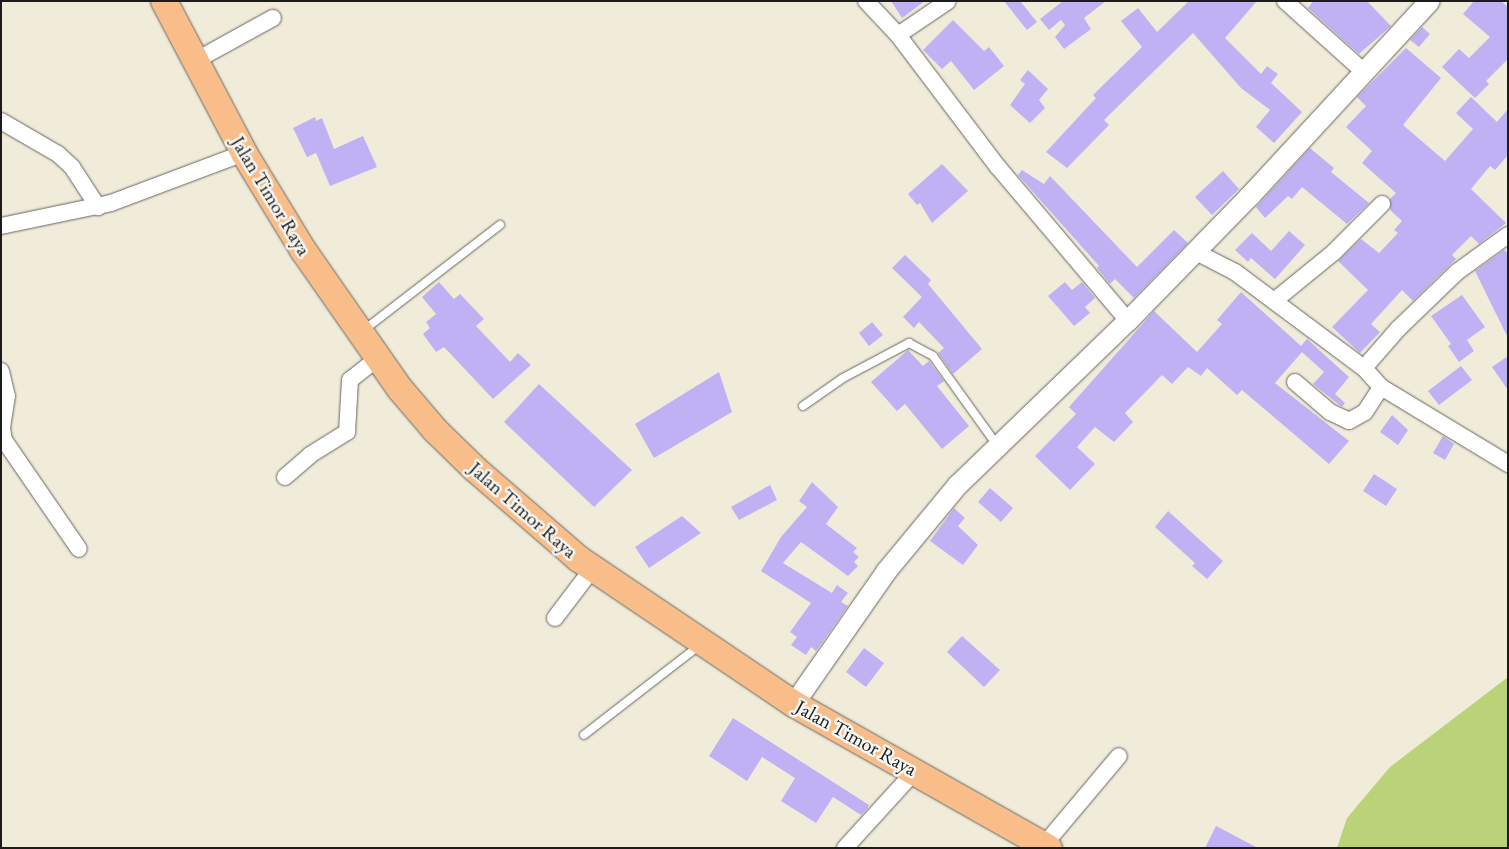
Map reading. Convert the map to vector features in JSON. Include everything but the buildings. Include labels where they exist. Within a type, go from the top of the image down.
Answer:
[{"type":"highway","name":"Jalan Timor Raya","points":[[164,1],[244,153],[359,334],[435,430],[468,463],[532,522],[593,568],[702,644],[794,704],[1046,846]]},
{"type":"street","points":[[866,1],[898,35],[998,167],[1128,321]]},
{"type":"street","points":[[898,35],[948,1]]},
{"type":"street","points":[[1285,1],[1363,71]]},
{"type":"street","points":[[794,704],[886,572],[958,485],[996,445],[1128,321],[1196,252],[1430,1]]},
{"type":"street","points":[[195,61],[273,18]]},
{"type":"street","points":[[1,122],[58,154],[72,166],[98,207]]},
{"type":"street","points":[[1,226],[98,207],[244,153]]},
{"type":"street","points":[[1274,301],[1334,252],[1382,204]]},
{"type":"street","points":[[1364,368],[1398,329],[1457,272],[1508,235]]},
{"type":"street","points":[[1196,252],[1235,272],[1364,368],[1381,387],[1508,464]]},
{"type":"street","points":[[285,478],[310,455],[347,432],[350,380],[377,359]]},
{"type":"street","points":[[1,371],[7,396],[2,428],[4,440],[79,549]]},
{"type":"street","points":[[1295,382],[1330,412],[1349,421],[1365,412],[1381,387]]},
{"type":"street","points":[[555,618],[593,568]]},
{"type":"street","points":[[1046,846],[1119,756]]},
{"type":"street","points":[[845,848],[915,771]]},
{"type":"lane","points":[[359,334],[500,225]]},
{"type":"lane","points":[[803,406],[844,378],[909,343],[933,356],[996,445]]},
{"type":"lane","points":[[584,735],[702,644]]},
{"type":"green space","points":[[1508,677],[1508,848],[1337,848],[1347,818],[1390,767]]}]
